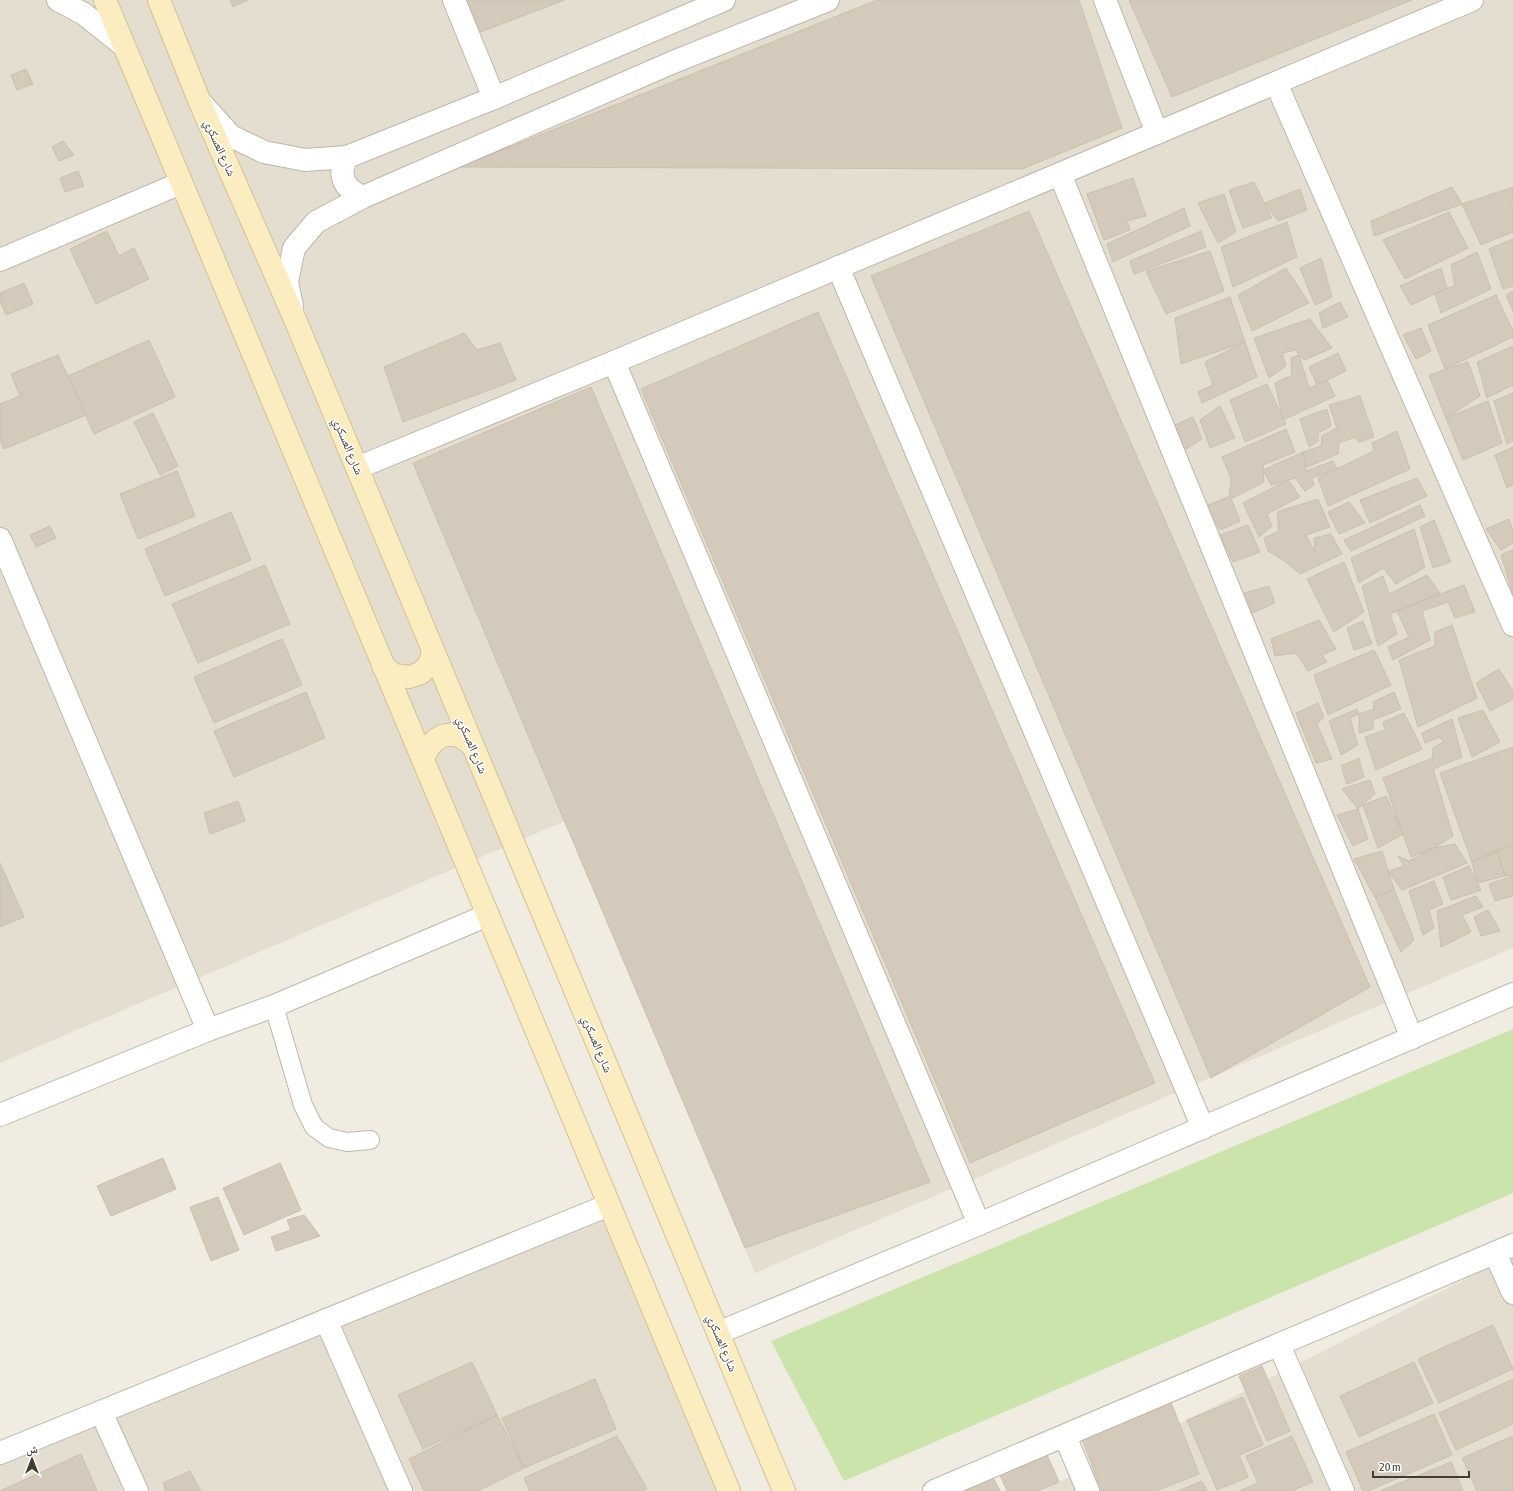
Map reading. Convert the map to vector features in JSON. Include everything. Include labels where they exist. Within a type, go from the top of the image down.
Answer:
[{"type":"main road","points":[[105,0],[729,1491]]},
{"type":"main road","name":"شارع العسكري","points":[[159,0],[199,100],[294,317],[784,1491]]},
{"type":"main road","points":[[383,666],[394,675],[409,677],[421,672],[430,663],[433,651]]},
{"type":"main road","points":[[423,759],[427,748],[435,739],[448,735],[461,737],[472,745]]},
{"type":"street","points":[[58,0],[84,14],[124,46]]},
{"type":"street","points":[[454,0],[494,98]]},
{"type":"street","points":[[199,100],[231,136],[264,152],[306,160],[347,157],[494,98],[724,0]]},
{"type":"street","points":[[294,317],[287,282],[294,248],[316,222],[363,197],[671,63],[828,0]]},
{"type":"street","points":[[1105,0],[1157,133]]},
{"type":"street","points":[[357,468],[614,362],[1472,0]]},
{"type":"street","points":[[1276,83],[1513,626]]},
{"type":"street","points":[[347,157],[342,166],[342,177],[346,186],[354,193],[363,197]]},
{"type":"street","points":[[1060,174],[1412,1038]]},
{"type":"street","points":[[0,260],[181,184]]},
{"type":"street","points":[[838,267],[1202,1128]]},
{"type":"street","points":[[614,362],[979,1224]]},
{"type":"street","points":[[0,539],[208,1030]]},
{"type":"street","points":[[0,1115],[208,1030],[274,1006],[488,915]]},
{"type":"street","points":[[718,1333],[979,1224],[1513,994]]},
{"type":"street","points":[[0,1453],[609,1204]]},
{"type":"street","points":[[934,1491],[1504,1249],[1513,1293]]},
{"type":"street","points":[[326,1320],[401,1491]]},
{"type":"street","points":[[1279,1345],[1343,1491]]},
{"type":"street","points":[[101,1412],[137,1491]]},
{"type":"street","points":[[1065,1436],[1088,1491]]},
{"type":"lane","points":[[274,1006],[303,1105],[314,1127],[329,1138],[348,1142],[370,1140]]},
{"type":"shaded area","points":[[0,0],[1513,0],[1513,948],[755,1273],[570,819],[0,1063]]},
{"type":"shaded area","points":[[609,1205],[729,1491],[0,1491],[0,1453]]},
{"type":"shaded area","points":[[1513,1255],[1513,1491],[1041,1491],[1187,1420]]},
{"type":"green space","points":[[1513,1029],[1513,1193],[844,1481],[771,1341]]},
{"type":"building","points":[[230,0],[248,0],[233,7]]},
{"type":"building","points":[[463,0],[565,0],[478,33]]},
{"type":"building","points":[[877,0],[1079,0],[1122,128],[1022,169],[460,167]]},
{"type":"building","points":[[1129,0],[1412,0],[1172,97]]},
{"type":"building","points":[[26,69],[33,84],[17,90],[11,75]]},
{"type":"building","points":[[63,141],[74,155],[59,161],[52,147]]},
{"type":"building","points":[[78,171],[84,186],[65,192],[60,178]]},
{"type":"building","points":[[1133,178],[1146,216],[1127,221],[1130,230],[1104,240],[1087,194]]},
{"type":"building","points":[[1254,182],[1272,218],[1243,228],[1229,190]]},
{"type":"building","points":[[1452,187],[1462,204],[1374,236],[1371,221]]},
{"type":"building","points":[[1513,187],[1513,203],[1511,204],[1513,208],[1513,232],[1481,245],[1462,204]]},
{"type":"building","points":[[1300,189],[1307,210],[1278,221],[1265,203]]},
{"type":"building","points":[[1224,194],[1236,232],[1218,243],[1198,203]]},
{"type":"building","points":[[1184,208],[1190,226],[1113,262],[1107,244]]},
{"type":"building","points":[[1029,211],[1370,987],[1211,1078],[871,276]]},
{"type":"building","points":[[1449,212],[1468,248],[1405,279],[1383,240]]},
{"type":"building","points":[[1287,222],[1297,257],[1233,287],[1221,247]]},
{"type":"building","points":[[107,231],[119,256],[134,248],[149,279],[96,304],[70,249]]},
{"type":"building","points":[[1201,231],[1206,247],[1134,274],[1130,261]]},
{"type":"building","points":[[1513,239],[1513,286],[1503,289],[1489,249]]},
{"type":"building","points":[[1210,251],[1224,291],[1166,314],[1146,271]]},
{"type":"building","points":[[1477,252],[1491,289],[1441,313],[1435,294],[1455,285],[1451,265]]},
{"type":"building","points":[[1321,258],[1332,297],[1315,305],[1300,268]]},
{"type":"building","points":[[1286,268],[1309,303],[1252,331],[1238,295]]},
{"type":"building","points":[[1441,268],[1447,288],[1411,305],[1400,286]]},
{"type":"building","points":[[24,283],[33,304],[6,315],[0,301],[0,293]]},
{"type":"building","points":[[1513,291],[1513,311],[1506,295]]},
{"type":"building","points":[[1496,295],[1513,331],[1513,337],[1445,369],[1428,325]]},
{"type":"building","points":[[1230,297],[1245,342],[1181,364],[1175,318]]},
{"type":"building","points":[[1340,302],[1348,317],[1323,328],[1319,313]]},
{"type":"building","points":[[818,312],[1155,1083],[970,1163],[641,389]]},
{"type":"building","points":[[1310,319],[1332,348],[1304,360],[1295,350],[1282,353],[1286,366],[1269,378],[1254,338]]},
{"type":"building","points":[[1421,328],[1431,351],[1416,359],[1403,335]]},
{"type":"building","points":[[464,333],[477,350],[500,343],[516,380],[403,422],[384,367]]},
{"type":"building","points":[[149,340],[175,397],[94,434],[68,376]]},
{"type":"building","points":[[1245,342],[1257,377],[1202,403],[1198,392],[1213,385],[1205,362]]},
{"type":"building","points":[[1513,346],[1513,385],[1487,398],[1477,362]]},
{"type":"building","points":[[1338,353],[1346,371],[1317,385],[1309,367]]},
{"type":"building","points":[[58,355],[86,415],[4,449],[0,440],[0,404],[20,396],[11,374]]},
{"type":"building","points":[[1299,355],[1309,388],[1327,380],[1335,396],[1283,420],[1275,383],[1292,375],[1291,358]]},
{"type":"building","points":[[1468,362],[1480,396],[1446,418],[1429,375]]},
{"type":"building","points":[[1267,384],[1286,424],[1245,442],[1230,400]]},
{"type":"building","points":[[591,387],[930,1182],[745,1248],[413,463]]},
{"type":"building","points":[[1513,393],[1513,441],[1507,444],[1494,401]]},
{"type":"building","points":[[1360,396],[1374,437],[1359,442],[1355,437],[1339,443],[1338,454],[1307,467],[1303,452],[1321,446],[1322,436],[1337,428],[1329,405]]},
{"type":"building","points":[[1488,401],[1502,443],[1463,460],[1446,418]]},
{"type":"building","points":[[1220,406],[1235,438],[1210,448],[1200,420]]},
{"type":"building","points":[[1327,409],[1331,426],[1318,433],[1318,441],[1309,447],[1300,419]]},
{"type":"building","points":[[153,413],[178,466],[160,475],[134,422]]},
{"type":"building","points":[[1193,417],[1202,439],[1184,450],[1175,425]]},
{"type":"building","points":[[1286,429],[1295,452],[1263,465],[1264,482],[1229,500],[1231,478],[1222,457]]},
{"type":"building","points":[[1397,431],[1410,469],[1328,506],[1318,478],[1374,451],[1372,443]]},
{"type":"building","points":[[1513,447],[1513,485],[1507,488],[1495,455]]},
{"type":"building","points":[[1303,452],[1306,471],[1333,461],[1337,469],[1312,478],[1314,485],[1305,491],[1295,478],[1271,485],[1263,470]]},
{"type":"building","points":[[177,471],[195,516],[138,539],[120,494]]},
{"type":"building","points":[[1417,478],[1427,496],[1370,523],[1360,500]]},
{"type":"building","points":[[1288,480],[1300,497],[1267,514],[1272,526],[1259,537],[1243,503]]},
{"type":"building","points":[[1230,496],[1240,521],[1220,530],[1206,506]]},
{"type":"building","points":[[1318,499],[1330,527],[1306,535],[1315,552],[1314,538],[1331,534],[1342,554],[1300,574],[1283,560],[1268,551],[1264,538],[1279,531],[1277,512]]},
{"type":"building","points":[[1349,502],[1365,523],[1339,534],[1328,512]]},
{"type":"building","points":[[1420,505],[1425,516],[1351,551],[1344,540]]},
{"type":"building","points":[[231,512],[251,560],[165,596],[145,549]]},
{"type":"building","points":[[1509,519],[1513,531],[1513,543],[1501,550],[1486,529]]},
{"type":"building","points":[[1434,520],[1451,562],[1433,568],[1420,527]]},
{"type":"building","points":[[1248,525],[1260,552],[1233,562],[1220,535]]},
{"type":"building","points":[[50,526],[56,538],[36,547],[30,535]]},
{"type":"building","points":[[1414,529],[1425,567],[1396,584],[1383,568],[1359,583],[1351,558]]},
{"type":"building","points":[[1513,550],[1513,594],[1501,555]]},
{"type":"building","points":[[1344,562],[1364,612],[1334,632],[1307,579]]},
{"type":"building","points":[[265,565],[290,624],[198,663],[172,604]]},
{"type":"building","points":[[1427,575],[1440,593],[1390,614],[1397,634],[1378,646],[1362,586],[1383,576],[1389,594]]},
{"type":"building","points":[[1464,585],[1475,612],[1455,618],[1448,602],[1422,611],[1430,640],[1393,660],[1388,647],[1409,637],[1397,611]]},
{"type":"building","points":[[1269,586],[1275,603],[1252,613],[1241,594]]},
{"type":"building","points":[[1319,620],[1336,649],[1322,655],[1327,662],[1308,671],[1296,653],[1275,656],[1271,639]]},
{"type":"building","points":[[1363,621],[1372,644],[1354,650],[1347,628]]},
{"type":"building","points":[[1452,625],[1477,698],[1418,727],[1399,660],[1435,646],[1435,632]]},
{"type":"building","points":[[282,639],[302,685],[214,723],[194,677]]},
{"type":"building","points":[[1374,650],[1391,685],[1328,715],[1314,675]]},
{"type":"building","points":[[1499,669],[1513,691],[1513,699],[1490,711],[1476,683]]},
{"type":"building","points":[[306,692],[325,738],[234,777],[214,731]]},
{"type":"building","points":[[1394,692],[1401,709],[1373,720],[1373,729],[1359,733],[1359,714],[1374,709],[1373,702]]},
{"type":"building","points":[[1318,703],[1324,717],[1317,724],[1332,759],[1316,763],[1296,713]]},
{"type":"building","points":[[1357,709],[1359,714],[1350,718],[1358,745],[1341,755],[1329,721]]},
{"type":"building","points":[[1483,710],[1500,742],[1472,757],[1458,718]]},
{"type":"building","points":[[1404,713],[1422,749],[1376,770],[1365,737],[1385,730],[1383,722]]},
{"type":"building","points":[[1452,719],[1462,757],[1433,769],[1453,836],[1434,848],[1411,857],[1383,778],[1432,758],[1433,748],[1443,742],[1440,737],[1425,743],[1422,733]]},
{"type":"building","points":[[1513,747],[1513,843],[1472,862],[1440,773]]},
{"type":"building","points":[[1359,758],[1364,777],[1347,784],[1341,766]]},
{"type":"building","points":[[1370,780],[1375,794],[1358,809],[1342,789]]},
{"type":"building","points":[[1386,796],[1403,834],[1378,848],[1363,805]]},
{"type":"building","points":[[238,801],[245,821],[210,834],[204,813]]},
{"type":"building","points":[[1358,809],[1368,839],[1353,846],[1337,815]]},
{"type":"building","points":[[1455,844],[1467,863],[1402,890],[1388,871],[1404,866],[1398,856],[1409,861],[1434,848]]},
{"type":"building","points":[[1513,845],[1513,875],[1505,876],[1497,851]]},
{"type":"building","points":[[1382,851],[1394,889],[1375,897],[1354,859]]},
{"type":"building","points":[[1497,851],[1505,876],[1477,883],[1472,862]]},
{"type":"building","points":[[0,863],[24,917],[0,927]]},
{"type":"building","points":[[1469,866],[1481,890],[1451,900],[1443,877]]},
{"type":"building","points":[[1513,876],[1513,896],[1495,901],[1489,884]]},
{"type":"building","points":[[1434,881],[1443,904],[1429,910],[1434,928],[1423,935],[1409,891]]},
{"type":"building","points":[[1394,889],[1414,940],[1401,952],[1375,897]]},
{"type":"building","points":[[1476,896],[1483,907],[1462,915],[1471,932],[1441,947],[1437,911]]},
{"type":"building","points":[[1488,910],[1500,931],[1481,936],[1474,917]]},
{"type":"building","points":[[163,1158],[176,1189],[111,1216],[97,1186]]},
{"type":"building","points":[[280,1163],[301,1210],[244,1235],[223,1188]]},
{"type":"building","points":[[218,1197],[239,1250],[211,1261],[190,1207]]},
{"type":"building","points":[[304,1215],[320,1236],[276,1251],[271,1237],[291,1230],[287,1220]]},
{"type":"building","points":[[1493,1325],[1513,1369],[1439,1403],[1418,1359]]},
{"type":"building","points":[[472,1362],[497,1415],[423,1449],[398,1395]]},
{"type":"building","points":[[1414,1362],[1433,1403],[1359,1437],[1340,1396]]},
{"type":"building","points":[[1262,1366],[1290,1431],[1267,1441],[1239,1376]]},
{"type":"building","points":[[595,1379],[616,1429],[524,1468],[502,1418]]},
{"type":"building","points":[[1513,1379],[1513,1424],[1456,1450],[1439,1413]]},
{"type":"building","points":[[1243,1397],[1263,1445],[1239,1455],[1248,1477],[1217,1490],[1187,1420]]},
{"type":"building","points":[[1171,1402],[1199,1474],[1156,1491],[1102,1491],[1081,1437]]},
{"type":"building","points":[[1434,1414],[1452,1455],[1368,1491],[1363,1491],[1346,1452]]},
{"type":"building","points":[[497,1415],[524,1468],[478,1491],[424,1491],[409,1459]]},
{"type":"building","points":[[617,1436],[647,1489],[642,1491],[530,1491],[524,1478]]},
{"type":"building","points":[[1292,1436],[1313,1482],[1291,1491],[1239,1491],[1258,1483],[1246,1456]]},
{"type":"building","points":[[1513,1436],[1513,1491],[1477,1491],[1462,1458]]},
{"type":"building","points":[[1046,1453],[1059,1482],[1038,1491],[1007,1491],[999,1473]]},
{"type":"building","points":[[81,1454],[97,1491],[0,1491]]},
{"type":"building","points":[[1451,1462],[1463,1491],[1380,1491]]},
{"type":"building","points":[[190,1471],[201,1491],[166,1491],[163,1483]]},
{"type":"building","points":[[991,1474],[1000,1491],[963,1491],[962,1488]]},
{"type":"building","points":[[1202,1481],[1207,1491],[1178,1491]]}]
